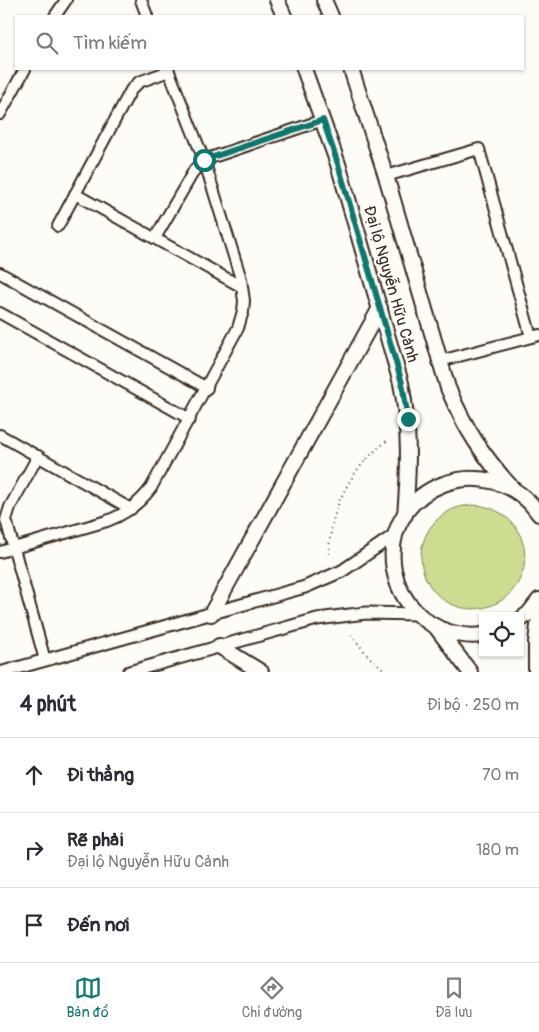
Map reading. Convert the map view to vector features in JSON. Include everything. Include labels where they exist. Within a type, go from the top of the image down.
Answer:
[{"type":"main road","points":[[277,0],[284,15]]},
{"type":"main road","points":[[324,0],[331,15]]},
{"type":"main road","name":"Đại lộ Nguyễn Hữu Cảnh","points":[[304,70],[340,173],[402,383],[408,419],[409,453],[405,515]]},
{"type":"main road","name":"Đại lộ Nguyễn Hữu Cảnh","points":[[350,70],[386,176],[448,388],[469,432],[492,466],[513,489]]},
{"type":"main road","points":[[210,614],[380,308]]},
{"type":"main road","points":[[479,635],[456,634],[436,626],[418,614],[404,597],[396,577],[393,556],[396,534],[405,515],[425,494],[444,483],[457,479],[472,478],[486,479],[513,489],[530,503],[539,514]]},
{"type":"main road","points":[[524,617],[539,600]]},
{"type":"main road","points":[[536,672],[536,642],[539,617]]},
{"type":"main road","points":[[436,626],[470,672]]},
{"type":"main road","points":[[219,646],[262,672]]},
{"type":"street","points":[[56,15],[66,0]]},
{"type":"street","points":[[141,0],[147,15]]},
{"type":"street","points":[[0,114],[24,70]]},
{"type":"street","points":[[0,552],[107,522],[131,509],[145,497],[207,388],[238,328],[243,311],[242,287],[204,160],[168,70],[139,82],[133,87],[58,226]]},
{"type":"street","points":[[155,238],[195,169],[204,160],[323,120]]},
{"type":"street","points":[[386,176],[479,149],[535,336],[440,361]]},
{"type":"street","points":[[75,194],[242,287]]},
{"type":"street","points":[[0,273],[207,388]]},
{"type":"street","points":[[0,313],[190,419]]},
{"type":"street","points":[[0,435],[131,509]]},
{"type":"street","points":[[38,456],[7,514],[7,526],[45,660]]},
{"type":"street","points":[[3,672],[210,614],[322,580],[362,558],[396,534]]},
{"type":"street","points":[[130,672],[152,669],[219,646],[317,619],[366,613],[418,614]]},
{"type":"path","points":[[330,554],[333,518],[343,491],[361,464],[388,440]]},
{"type":"path","points":[[351,635],[369,657],[387,672]]},
{"type":"green space","points":[[473,505],[493,509],[510,520],[521,537],[525,557],[521,577],[510,594],[493,605],[473,609],[453,605],[436,594],[425,577],[421,557],[425,537],[436,520],[453,509]]},
{"type":"route","points":[[204,160],[323,120],[338,164],[402,383],[408,419]]}]
